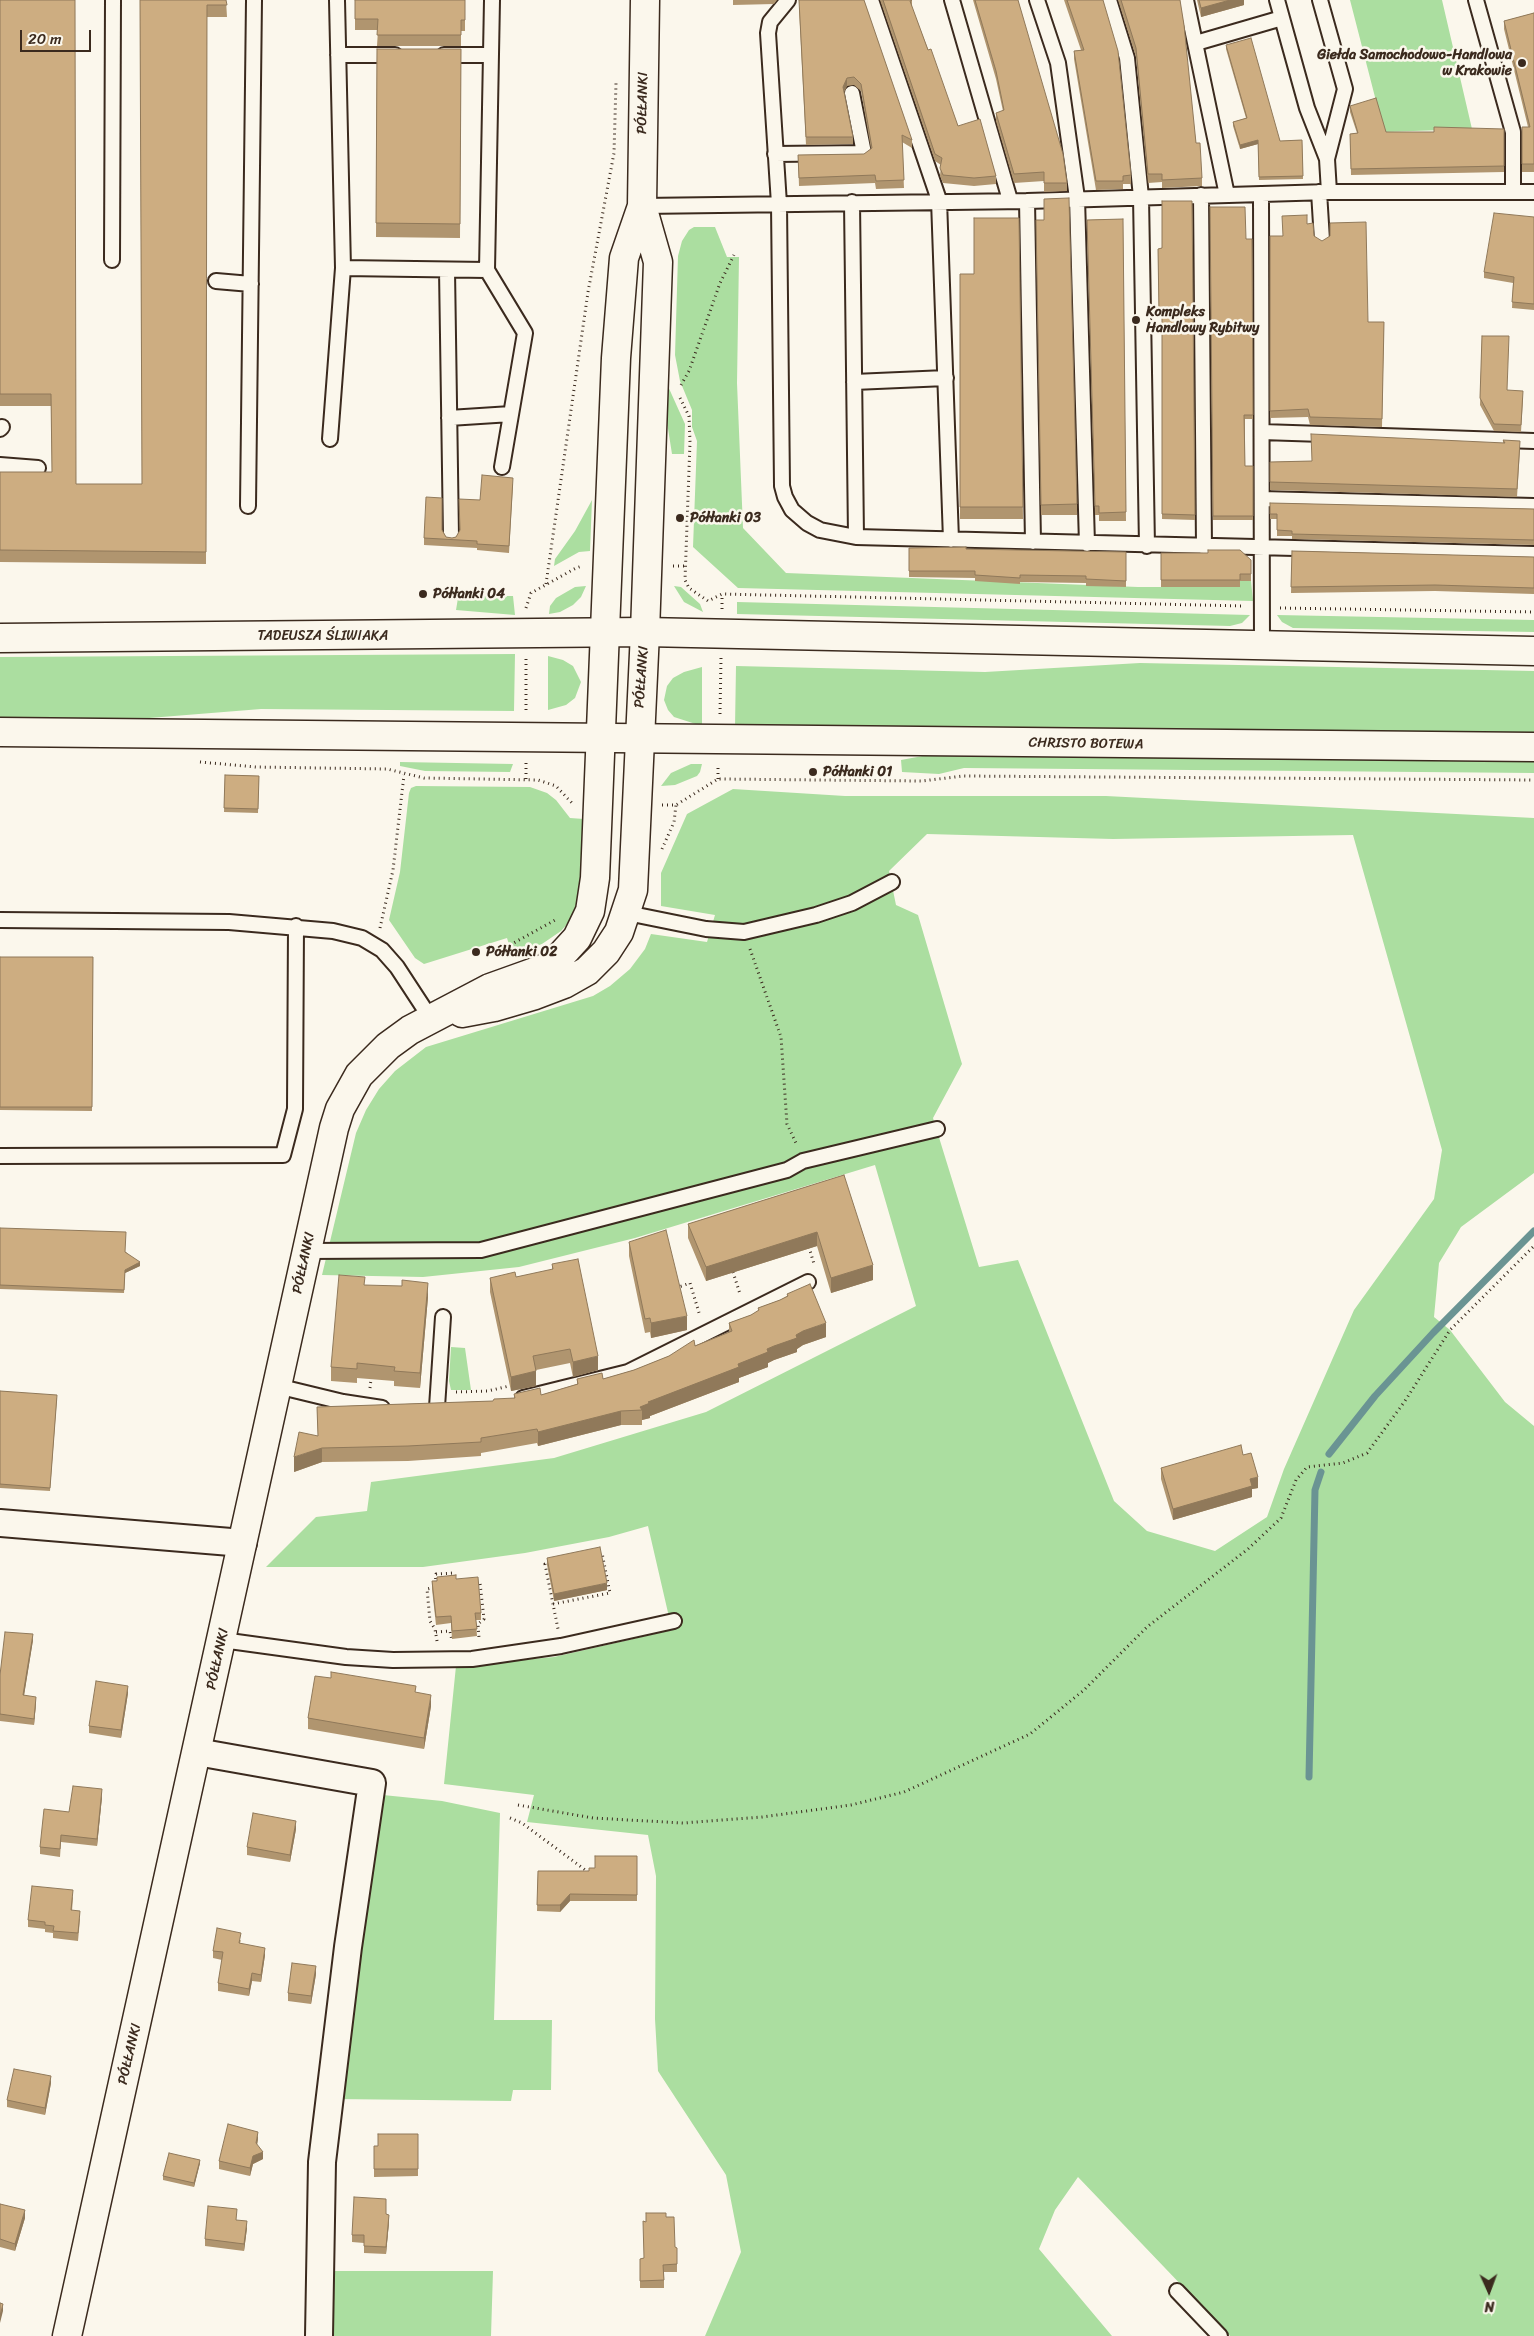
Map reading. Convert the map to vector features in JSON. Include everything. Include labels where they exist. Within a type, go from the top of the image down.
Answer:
[{"type":"street","name":"PÓŁŁANKI","points":[[430,1019],[494,1007],[535,995],[579,977],[595,965],[606,952],[627,913],[633,890],[638,738],[645,632],[658,262],[642,206],[645,0]]},
{"type":"street","name":"PÓŁŁANKI","points":[[67,2336],[334,1128],[349,1091],[372,1059],[402,1036],[430,1019],[490,988],[549,966],[567,951],[577,938],[590,911],[594,889],[616,358],[624,258],[642,206]]},
{"type":"street","name":"TADEUSZA ŚLIWIAKA","points":[[0,638],[645,632]]},
{"type":"street","points":[[645,632],[1262,647],[1534,651]]},
{"type":"street","points":[[0,732],[638,738]]},
{"type":"street","name":"CHRISTO BOTEWA","points":[[638,738],[1534,747]]},
{"type":"street","points":[[0,1523],[243,1543]]},
{"type":"street","points":[[197,1752],[372,1782],[348,1946],[322,2162],[318,2336]]},
{"type":"lane","points":[[112,260],[113,0]]},
{"type":"lane","points":[[248,506],[254,0]]},
{"type":"lane","points":[[330,438],[343,268],[337,0]]},
{"type":"lane","points":[[492,0],[487,270],[524,332],[502,467]]},
{"type":"lane","points":[[788,0],[780,13],[770,22],[768,33],[779,204],[782,486],[784,497],[792,510],[807,523],[820,530],[856,537],[1263,549],[1534,554]]},
{"type":"lane","points":[[871,0],[939,200],[951,540]]},
{"type":"lane","points":[[952,0],[1010,200]]},
{"type":"lane","points":[[1037,0],[1058,63],[1077,198],[1087,544]]},
{"type":"lane","points":[[1109,0],[1126,58],[1141,197],[1147,546]]},
{"type":"lane","points":[[1186,0],[1227,195]]},
{"type":"lane","points":[[1277,0],[1307,108],[1327,158]]},
{"type":"lane","points":[[1320,0],[1345,89],[1327,158],[1322,240]]},
{"type":"lane","points":[[1476,0],[1513,132],[1513,191]]},
{"type":"lane","points":[[1196,43],[1282,18]]},
{"type":"lane","points":[[434,55],[491,54]]},
{"type":"lane","points":[[338,56],[405,55]]},
{"type":"lane","points":[[775,154],[864,153],[852,93]]},
{"type":"lane","points":[[642,206],[939,200],[1027,201],[1324,192],[1534,192]]},
{"type":"lane","points":[[1261,194],[1262,647]]},
{"type":"lane","points":[[1201,195],[1204,547]]},
{"type":"lane","points":[[1027,201],[1033,542]]},
{"type":"lane","points":[[852,202],[856,537]]},
{"type":"lane","points":[[343,268],[487,270]]},
{"type":"lane","points":[[447,270],[450,536]]},
{"type":"lane","points":[[216,281],[251,284]]},
{"type":"lane","points":[[854,382],[946,378]]},
{"type":"lane","points":[[449,418],[511,414]]},
{"type":"lane","points":[[1262,432],[1534,441]]},
{"type":"lane","points":[[0,465],[38,468]]},
{"type":"lane","points":[[1262,499],[1534,506]]},
{"type":"lane","points":[[627,913],[706,928],[744,932],[816,915],[852,903],[892,882]]},
{"type":"lane","points":[[0,920],[229,922],[296,926],[333,931],[362,938],[376,946],[397,967],[430,1019]]},
{"type":"lane","points":[[0,1156],[282,1154],[295,1109],[296,926]]},
{"type":"lane","points":[[307,1251],[481,1250],[787,1170],[803,1161],[937,1129]]},
{"type":"lane","points":[[509,1400],[628,1372],[808,1275]]},
{"type":"lane","points":[[419,1407],[444,1407],[438,1392],[442,1317]]},
{"type":"lane","points":[[277,1386],[344,1402],[395,1408]]},
{"type":"lane","points":[[222,1640],[346,1657],[393,1660],[472,1659],[561,1646],[674,1621]]},
{"type":"lane","points":[[1177,2291],[1220,2336]]},
{"type":"path","points":[[546,584],[588,292],[614,153],[616,76]]},
{"type":"path","points":[[734,255],[720,283],[689,371],[677,392],[689,416],[685,580],[689,588],[700,598],[708,600],[722,594],[1253,607]]},
{"type":"path","points":[[526,615],[531,593],[576,568],[591,565]]},
{"type":"path","points":[[671,566],[685,566]]},
{"type":"path","points":[[722,594],[722,613]]},
{"type":"path","points":[[1276,608],[1534,612]]},
{"type":"path","points":[[526,654],[526,712]]},
{"type":"path","points":[[720,718],[721,666]]},
{"type":"path","points":[[526,763],[526,779]]},
{"type":"path","points":[[718,763],[718,779]]},
{"type":"path","points":[[383,918],[393,870],[404,775],[424,778],[526,779],[551,784],[561,790],[573,804]]},
{"type":"path","points":[[656,806],[676,805],[718,779],[922,781],[973,776],[1534,780]]},
{"type":"path","points":[[661,851],[674,822],[676,805]]},
{"type":"path","points":[[510,945],[563,914]]},
{"type":"path","points":[[744,932],[781,1037],[787,1124],[803,1161]]},
{"type":"path","points":[[808,1275],[814,1265],[808,1247],[814,1245]]},
{"type":"path","points":[[518,1805],[593,1818],[683,1823],[782,1815],[851,1805],[904,1792],[1030,1734],[1084,1690],[1147,1627],[1233,1561],[1281,1518],[1296,1480],[1307,1467],[1343,1463],[1367,1453],[1405,1401],[1450,1330],[1534,1246]]},
{"type":"path","points":[[733,1272],[741,1296]]},
{"type":"path","points":[[675,1289],[690,1284],[701,1318]]},
{"type":"path","points":[[438,1392],[488,1391],[514,1385]]},
{"type":"path","points":[[553,1604],[610,1593],[602,1553],[593,1555]]},
{"type":"path","points":[[555,1562],[545,1564],[561,1646]]},
{"type":"path","points":[[438,1660],[436,1632],[430,1621],[427,1589],[435,1587],[436,1574],[454,1573],[455,1581],[458,1581],[459,1585]]},
{"type":"path","points":[[470,1639],[479,1638],[478,1624],[484,1620],[480,1583],[473,1584]]},
{"type":"path","points":[[436,1632],[450,1631],[452,1641],[461,1640]]},
{"type":"path","points":[[510,1818],[522,1823],[588,1872],[580,1877]]},
{"type":"green space","points":[[1350,0],[1442,0],[1472,129],[1384,132]]},
{"type":"green space","points":[[694,227],[715,227],[727,257],[739,257],[737,383],[743,528],[786,573],[1138,587],[1240,587],[1240,581],[1251,581],[1253,601],[738,588],[693,547],[697,441],[692,427],[692,410],[680,381],[675,355],[678,256],[682,241],[689,230]]},
{"type":"green space","points":[[667,384],[685,424],[684,454],[672,454],[666,416]]},
{"type":"green space","points":[[592,500],[590,551],[579,552],[554,566],[555,559],[575,531]]},
{"type":"green space","points":[[586,586],[581,597],[573,605],[560,612],[549,614],[550,606],[556,598],[575,587]]},
{"type":"green space","points":[[674,586],[681,587],[700,604],[703,612],[684,602]]},
{"type":"green space","points":[[460,596],[513,596],[515,615],[456,610]]},
{"type":"green space","points":[[737,602],[1250,615],[1242,623],[1230,626],[737,614]]},
{"type":"green space","points":[[1277,615],[1534,620],[1534,632],[1293,628],[1282,622]]},
{"type":"green space","points":[[515,654],[514,711],[261,709],[112,721],[0,719],[0,657]]},
{"type":"green space","points":[[548,656],[563,660],[573,666],[581,682],[575,698],[566,705],[548,710]]},
{"type":"green space","points":[[1140,663],[1534,671],[1534,735],[735,727],[736,666],[985,672]]},
{"type":"green space","points":[[702,667],[702,726],[674,717],[668,710],[664,700],[667,686],[673,678],[684,672]]},
{"type":"green space","points":[[928,755],[1534,761],[1534,773],[964,768],[939,774],[902,772],[901,760]]},
{"type":"green space","points":[[400,762],[513,764],[510,772],[425,771],[400,766]]},
{"type":"green space","points":[[691,764],[702,764],[697,776],[675,785],[661,786],[671,773]]},
{"type":"green space","points":[[416,786],[530,787],[547,793],[556,800],[570,818],[584,819],[581,885],[578,901],[568,923],[561,931],[542,944],[512,954],[507,938],[424,964],[415,958],[389,920],[400,872],[409,793],[411,788]]},
{"type":"green space","points":[[733,789],[845,796],[1106,796],[1534,818],[1534,1173],[1461,1227],[1439,1263],[1434,1317],[1450,1330],[1505,1402],[1534,1426],[1534,2336],[1230,2336],[1078,2177],[1055,2210],[1039,2249],[1112,2336],[705,2336],[741,2252],[726,2175],[658,2071],[655,2019],[656,1876],[648,1835],[527,1822],[534,1795],[444,1784],[456,1666],[554,1657],[672,1630],[648,1526],[609,1537],[525,1553],[423,1567],[266,1567],[316,1517],[367,1511],[371,1482],[554,1458],[706,1412],[916,1306],[875,1165],[635,1238],[519,1267],[423,1277],[322,1275],[356,1133],[366,1110],[379,1089],[395,1071],[426,1047],[593,996],[610,986],[630,969],[645,949],[651,934],[707,942],[715,915],[661,906],[661,873],[687,814]],"holes":[[[927,834],[1113,839],[1353,835],[1442,1150],[1434,1199],[1354,1310],[1284,1469],[1267,1517],[1215,1551],[1147,1531],[1114,1501],[1018,1260],[979,1267],[933,1118],[962,1064],[918,915],[896,905],[889,871]]]},
{"type":"green space","points":[[451,1347],[465,1348],[471,1390],[451,1390],[449,1381]]},
{"type":"green space","points":[[383,1795],[442,1801],[500,1813],[494,2020],[552,2020],[551,2090],[513,2090],[511,2101],[335,2099]]},
{"type":"green space","points":[[329,2271],[493,2271],[491,2336],[330,2336]]},
{"type":"building","points":[[0,0],[75,0],[76,484],[142,484],[140,0],[226,0],[227,5],[207,5],[206,552],[0,550],[0,472],[52,472],[51,394],[0,394]]},
{"type":"building","points":[[355,0],[465,0],[465,20],[461,20],[461,35],[377,35],[378,19],[355,19]]},
{"type":"building","points":[[799,0],[864,0],[912,140],[902,135],[904,180],[876,181],[875,175],[799,178],[798,155],[864,154],[872,148],[861,84],[854,77],[847,78],[843,87],[853,137],[806,137]]},
{"type":"building","points":[[883,0],[912,0],[910,1],[928,50],[931,49],[958,126],[980,119],[996,176],[974,178],[943,175],[940,168],[942,158],[935,154]]},
{"type":"building","points":[[975,0],[1018,0],[1063,154],[1067,183],[1044,183],[1044,172],[1014,174],[996,113],[1004,110],[996,71]]},
{"type":"building","points":[[1067,0],[1103,0],[1118,51],[1131,175],[1123,176],[1123,181],[1096,181],[1074,51],[1084,50]]},
{"type":"building","points":[[1121,0],[1180,0],[1196,143],[1200,143],[1202,178],[1162,180],[1162,174],[1148,174],[1136,48]]},
{"type":"building","points":[[1199,0],[1230,0],[1201,8]]},
{"type":"building","name":"Giełda Samochodowo-Handlowa w Krakowie","points":[[1534,13],[1534,164],[1522,164],[1522,127],[1530,127],[1504,21]]},
{"type":"building","points":[[1251,38],[1280,141],[1302,140],[1303,176],[1259,177],[1258,140],[1240,145],[1233,122],[1247,118],[1226,45]]},
{"type":"building","points":[[377,49],[461,49],[460,224],[376,223]]},
{"type":"building","points":[[1376,98],[1386,132],[1434,132],[1434,127],[1504,129],[1504,166],[1351,169],[1350,134],[1358,133],[1350,106]]},
{"type":"building","points":[[1069,198],[1077,504],[1041,505],[1036,220],[1044,220],[1044,199]]},
{"type":"building","points":[[1162,201],[1192,201],[1195,515],[1162,514],[1162,312],[1159,312],[1158,249],[1162,248]]},
{"type":"building","points":[[1210,207],[1245,207],[1246,239],[1252,239],[1253,415],[1244,415],[1245,466],[1253,466],[1253,516],[1213,516]]},
{"type":"building","points":[[1494,213],[1534,217],[1534,304],[1512,302],[1514,277],[1484,272]]},
{"type":"building","points":[[1307,215],[1307,224],[1313,223],[1314,236],[1322,241],[1330,236],[1330,223],[1366,222],[1368,322],[1384,322],[1382,419],[1310,417],[1308,409],[1270,411],[1270,236],[1283,236],[1282,216]]},
{"type":"building","points":[[974,218],[1019,218],[1023,507],[960,507],[960,274],[974,274]]},
{"type":"building","points":[[1123,219],[1126,512],[1099,513],[1099,506],[1095,506],[1087,220]]},
{"type":"building","points":[[1482,336],[1509,336],[1507,390],[1523,391],[1521,425],[1494,424],[1480,398]]},
{"type":"building","points":[[1311,434],[1505,443],[1503,440],[1520,441],[1517,489],[1270,482],[1270,462],[1312,461]]},
{"type":"building","points":[[482,475],[513,478],[509,546],[477,544],[477,541],[424,538],[426,497],[442,498],[442,530],[446,537],[456,537],[460,530],[459,499],[480,500]]},
{"type":"building","points":[[1270,503],[1534,509],[1534,540],[1292,534],[1292,531],[1277,530],[1277,514],[1270,514]]},
{"type":"building","points":[[966,547],[966,549],[1126,552],[1126,581],[1086,579],[1086,576],[1020,575],[1020,578],[975,575],[975,571],[909,571],[909,548]]},
{"type":"building","points":[[1208,550],[1240,550],[1251,560],[1251,574],[1240,574],[1240,580],[1161,580],[1161,553],[1208,553]]},
{"type":"building","points":[[1292,551],[1534,557],[1534,588],[1435,585],[1291,587]]},
{"type":"building","points":[[225,775],[259,776],[258,809],[224,808]]},
{"type":"building","points":[[0,957],[93,957],[92,1107],[0,1107]]},
{"type":"building","points":[[844,1175],[873,1265],[831,1278],[817,1232],[706,1267],[688,1224]]},
{"type":"building","points":[[0,1228],[126,1232],[125,1252],[140,1262],[125,1270],[124,1290],[0,1285]]},
{"type":"building","points":[[666,1230],[687,1316],[651,1323],[650,1318],[645,1319],[629,1242]]},
{"type":"building","points":[[578,1259],[598,1356],[573,1362],[570,1349],[533,1356],[536,1371],[511,1377],[490,1278],[515,1272],[516,1277],[553,1269],[552,1264]]},
{"type":"building","points":[[339,1275],[365,1277],[364,1285],[402,1286],[402,1280],[428,1283],[420,1373],[394,1371],[395,1367],[357,1363],[357,1369],[331,1367]]},
{"type":"building","points":[[810,1284],[826,1323],[803,1331],[796,1335],[797,1338],[767,1349],[768,1352],[738,1364],[739,1367],[648,1402],[650,1403],[640,1407],[642,1410],[621,1411],[538,1432],[537,1429],[481,1438],[481,1442],[322,1448],[294,1457],[299,1432],[318,1436],[317,1407],[493,1401],[494,1399],[515,1398],[514,1394],[540,1388],[541,1395],[578,1384],[577,1379],[602,1373],[603,1379],[634,1370],[669,1356],[694,1340],[695,1346],[732,1331],[729,1323],[751,1315],[759,1310],[758,1308],[780,1300],[788,1296],[787,1294]]},
{"type":"building","points":[[0,1391],[57,1395],[50,1488],[0,1484]]},
{"type":"building","points":[[1241,1445],[1243,1455],[1251,1453],[1258,1477],[1250,1479],[1252,1486],[1173,1509],[1161,1468]]},
{"type":"building","points":[[600,1547],[607,1583],[554,1594],[547,1558]]},
{"type":"building","points":[[456,1575],[456,1579],[478,1577],[481,1613],[475,1613],[477,1629],[452,1631],[451,1616],[436,1617],[432,1581],[437,1581],[437,1577]]},
{"type":"building","points":[[5,1632],[33,1634],[23,1695],[36,1697],[34,1719],[0,1714],[0,1675]]},
{"type":"building","points":[[331,1672],[416,1686],[415,1692],[431,1695],[424,1738],[308,1718],[315,1676],[331,1678]]},
{"type":"building","points":[[96,1681],[128,1686],[121,1730],[89,1726]]},
{"type":"building","points":[[73,1786],[102,1789],[97,1839],[61,1835],[60,1849],[40,1847],[44,1809],[69,1812]]},
{"type":"building","points":[[253,1813],[296,1821],[290,1855],[247,1847]]},
{"type":"building","points":[[595,1856],[637,1856],[637,1895],[570,1894],[560,1905],[537,1905],[538,1871],[589,1871],[589,1868],[595,1868]]},
{"type":"building","points":[[32,1886],[73,1890],[71,1910],[80,1911],[78,1933],[53,1931],[54,1926],[45,1925],[45,1922],[28,1920]]},
{"type":"building","points":[[217,1928],[241,1933],[239,1943],[265,1948],[261,1975],[252,1973],[249,1989],[218,1983],[223,1952],[213,1951]]},
{"type":"building","points":[[292,1963],[316,1966],[311,1996],[288,1993]]},
{"type":"building","points":[[14,2069],[51,2076],[45,2108],[7,2100]]},
{"type":"building","points":[[228,2124],[258,2132],[256,2143],[263,2152],[253,2156],[250,2168],[219,2161]]},
{"type":"building","points":[[378,2134],[418,2134],[418,2169],[374,2169],[374,2146],[378,2146]]},
{"type":"building","points":[[169,2153],[200,2160],[194,2183],[163,2176]]},
{"type":"building","points":[[354,2197],[386,2199],[386,2214],[389,2215],[386,2247],[364,2246],[364,2235],[352,2235]]},
{"type":"building","points":[[0,2204],[25,2210],[15,2244],[0,2239]]},
{"type":"building","points":[[208,2206],[237,2209],[236,2220],[247,2221],[244,2244],[205,2239]]},
{"type":"building","points":[[646,2213],[666,2213],[666,2217],[674,2217],[677,2264],[663,2265],[664,2280],[640,2281],[640,2259],[644,2258],[643,2221],[646,2222]]},
{"type":"building","points":[[0,2303],[3,2304],[0,2316]]},
{"type":"waterway","points":[[1329,1454],[1375,1396],[1433,1333],[1534,1231]]},
{"type":"waterway","points":[[1309,1777],[1315,1490],[1321,1472]]},
{"type":"place","name":"Giełda Samochodowo-Handlowa w Krakowie","points":[[1522,63]]},
{"type":"place","name":"Kompleks Handlowy Rybitwy","points":[[1136,320]]},
{"type":"place","name":"Półłanki 03","points":[[680,518]]},
{"type":"place","name":"Półłanki 04","points":[[423,594]]},
{"type":"place","name":"Półłanki 01","points":[[813,772]]},
{"type":"place","name":"Półłanki 02","points":[[476,952]]}]
